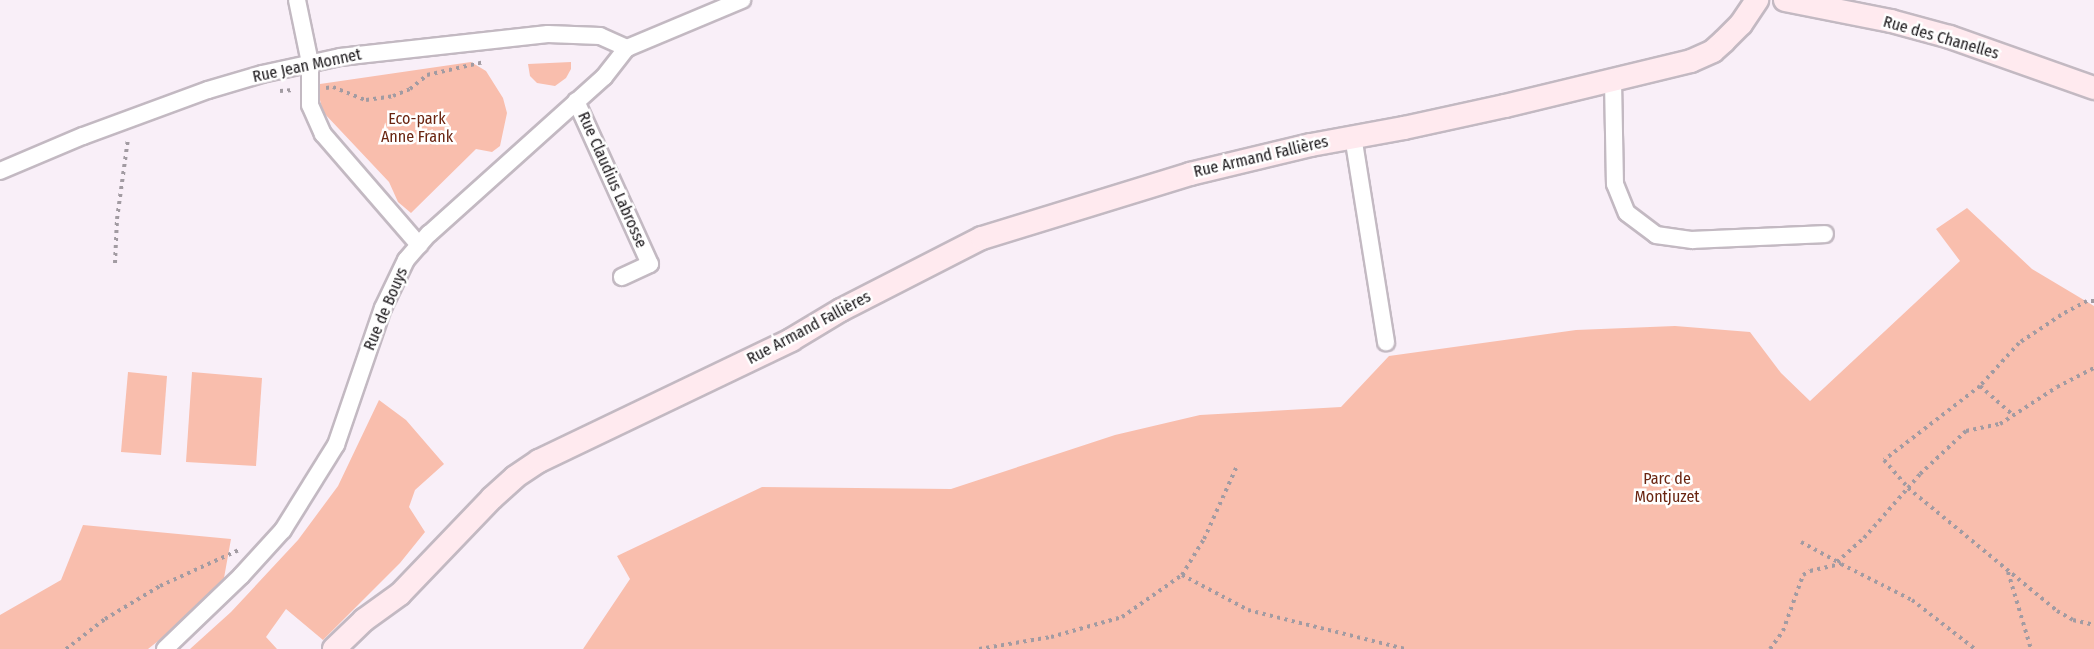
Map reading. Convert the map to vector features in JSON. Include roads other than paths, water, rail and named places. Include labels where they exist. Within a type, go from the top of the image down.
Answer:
[{"type":"street","points":[[297,0],[310,63],[310,105],[322,134],[419,245]]},
{"type":"street","name":"Rue de Bouys","points":[[165,649],[241,576],[283,530],[336,445],[383,308],[406,260],[419,245],[604,77],[627,48],[742,0]]},
{"type":"street","name":"Rue Armand Fallières","points":[[334,649],[364,620],[400,594],[492,498],[539,461],[791,340],[841,310],[982,238],[1190,174],[1353,136],[1404,128],[1613,81],[1691,61],[1713,51],[1741,24],[1757,0]]},
{"type":"street","name":"Rue des Chanelles","points":[[1785,0],[1854,7],[1891,21],[1950,37],[2094,88]]},
{"type":"street","name":"Rue Jean Monnet","points":[[0,171],[126,120],[208,90],[310,63],[375,52],[548,34],[600,36],[627,48]]},
{"type":"street","points":[[1613,81],[1615,184],[1627,213],[1656,235],[1693,240],[1825,234]]},
{"type":"street","name":"Rue Claudius Labrosse","points":[[576,101],[650,264],[622,277]]},
{"type":"street","points":[[1353,136],[1386,342]]},
{"type":"park label","name":"Eco-park Anne Frank","points":[[417,128]]},
{"type":"park label","name":"Parc de Montjuzet","points":[[1667,488]]}]
